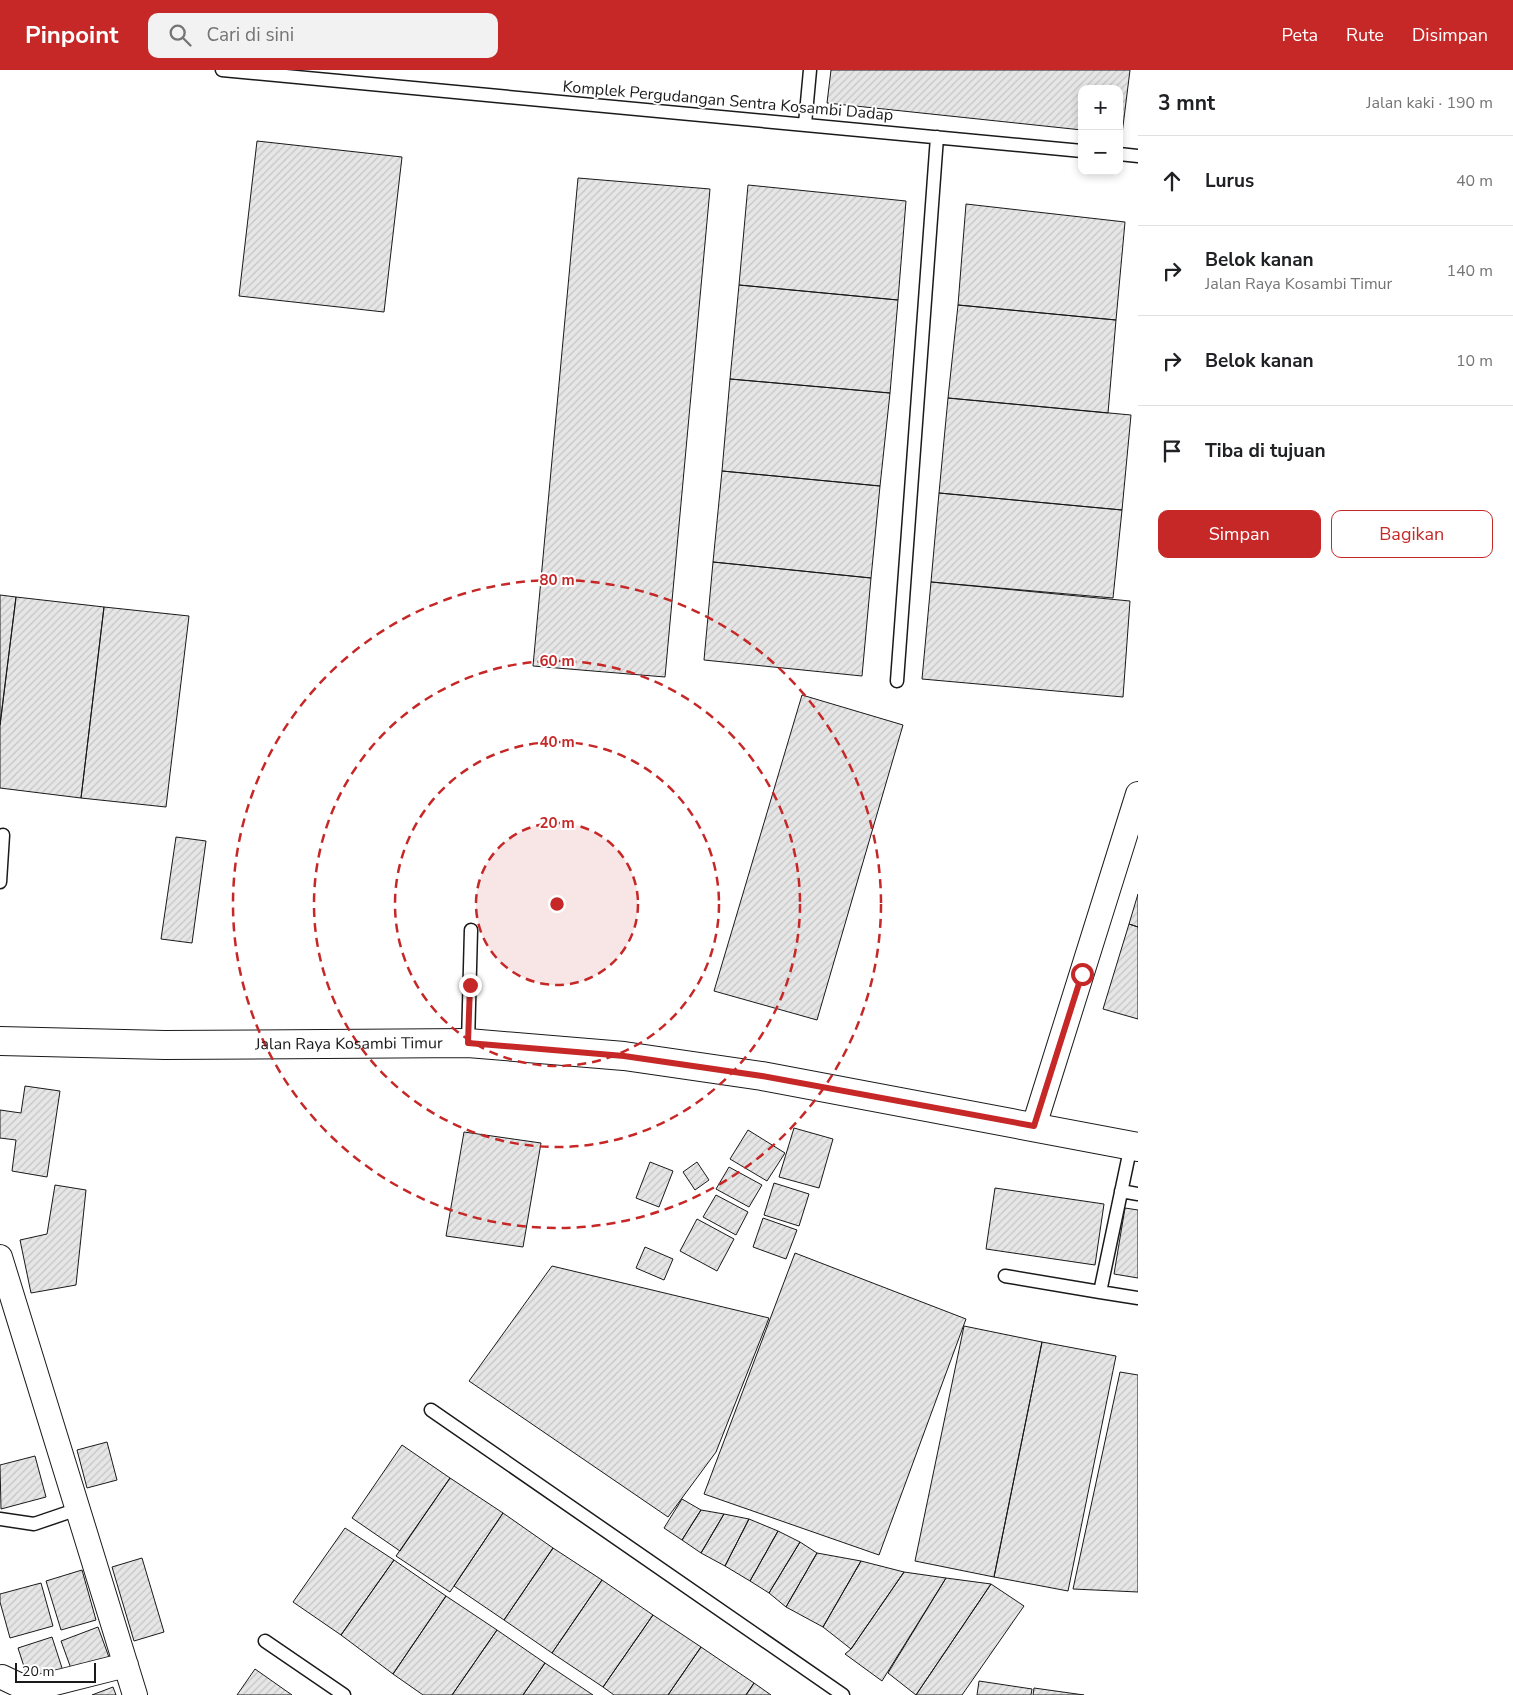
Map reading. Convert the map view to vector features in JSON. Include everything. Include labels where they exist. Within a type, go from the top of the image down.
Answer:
[{"type":"main road","name":"Jalan Raya Kosambi Timur","points":[[0,1041],[165,1045],[468,1043],[624,1056],[762,1076],[1134,1146]]},
{"type":"street","points":[[1034,1126],[1138,794]]},
{"type":"street","points":[[0,1257],[135,1695]]},
{"type":"street","points":[[2,1677],[20,1686],[39,1687],[126,1665]]},
{"type":"lane","name":"Komplek Pergudangan Sentra Kosambi Dadap","points":[[222,70],[1078,150]]},
{"type":"lane","points":[[805,124],[810,70]]},
{"type":"lane","points":[[896,681],[937,137]]},
{"type":"lane","points":[[1123,154],[1138,156]]},
{"type":"lane","points":[[0,882],[3,835]]},
{"type":"lane","points":[[468,1043],[471,930]]},
{"type":"lane","points":[[1100,1292],[1121,1191],[1134,1146]]},
{"type":"lane","points":[[1121,1191],[1138,1194]]},
{"type":"lane","points":[[1005,1276],[1138,1298]]},
{"type":"lane","points":[[431,1410],[843,1695]]},
{"type":"lane","points":[[0,1519],[34,1524],[78,1509]]},
{"type":"lane","points":[[265,1641],[344,1695]]},
{"type":"building","points":[[831,70],[1130,70],[1123,126],[1123,85],[1078,85],[1078,130],[827,103]]},
{"type":"building","points":[[257,141],[402,157],[384,312],[239,296]]},
{"type":"building","points":[[578,178],[710,189],[665,677],[533,666]]},
{"type":"building","points":[[748,185],[906,201],[898,300],[739,285]]},
{"type":"building","points":[[966,204],[1125,222],[1116,320],[958,305]]},
{"type":"building","points":[[739,285],[898,300],[890,393],[730,379]]},
{"type":"building","points":[[958,305],[1116,320],[1108,413],[948,398]]},
{"type":"building","points":[[730,379],[890,393],[880,486],[722,471]]},
{"type":"building","points":[[948,398],[1131,415],[1122,510],[939,493]]},
{"type":"building","points":[[722,471],[880,486],[871,578],[713,562]]},
{"type":"building","points":[[939,493],[1122,510],[1113,598],[931,582]]},
{"type":"building","points":[[713,562],[871,578],[862,676],[704,660]]},
{"type":"building","points":[[931,582],[1130,601],[1123,697],[922,679]]},
{"type":"building","points":[[0,595],[16,597],[0,725]]},
{"type":"building","points":[[16,597],[104,607],[81,798],[0,788],[0,725]]},
{"type":"building","points":[[104,607],[189,616],[166,807],[81,798]]},
{"type":"building","points":[[802,695],[903,725],[817,1020],[714,991]]},
{"type":"building","points":[[176,837],[206,841],[192,943],[161,939]]},
{"type":"building","points":[[1138,894],[1138,927],[1129,924]]},
{"type":"building","points":[[1129,924],[1138,927],[1138,1019],[1103,1009]]},
{"type":"building","points":[[25,1086],[60,1091],[47,1177],[12,1171],[16,1140],[0,1138],[0,1110],[21,1113]]},
{"type":"building","points":[[794,1128],[833,1139],[819,1188],[779,1177]]},
{"type":"building","points":[[748,1130],[785,1153],[767,1181],[730,1159]]},
{"type":"building","points":[[464,1132],[541,1143],[523,1247],[446,1236]]},
{"type":"building","points":[[650,1162],[673,1171],[659,1207],[636,1198]]},
{"type":"building","points":[[697,1162],[709,1180],[695,1190],[683,1172]]},
{"type":"building","points":[[729,1167],[762,1185],[749,1207],[716,1189]]},
{"type":"building","points":[[774,1183],[809,1194],[799,1226],[764,1215]]},
{"type":"building","points":[[55,1185],[86,1190],[76,1285],[31,1293],[20,1240],[47,1234]]},
{"type":"building","points":[[995,1188],[1104,1204],[1095,1265],[986,1249]]},
{"type":"building","points":[[716,1195],[748,1212],[736,1235],[703,1217]]},
{"type":"building","points":[[1125,1208],[1138,1210],[1138,1278],[1114,1274]]},
{"type":"building","points":[[763,1218],[797,1230],[786,1259],[753,1247]]},
{"type":"building","points":[[697,1219],[734,1239],[717,1271],[680,1251]]},
{"type":"building","points":[[645,1247],[673,1259],[664,1280],[636,1268]]},
{"type":"building","points":[[795,1253],[966,1319],[879,1555],[704,1494]]},
{"type":"building","points":[[552,1266],[769,1318],[716,1452],[668,1517],[469,1381]]},
{"type":"building","points":[[964,1326],[1042,1342],[994,1577],[915,1561]]},
{"type":"building","points":[[1042,1342],[1116,1356],[1068,1591],[994,1577]]},
{"type":"building","points":[[1120,1372],[1138,1375],[1138,1592],[1073,1589]]},
{"type":"building","points":[[107,1442],[117,1480],[87,1488],[77,1450]]},
{"type":"building","points":[[402,1445],[450,1478],[400,1551],[352,1518]]},
{"type":"building","points":[[35,1456],[46,1497],[1,1509],[0,1465]]},
{"type":"building","points":[[450,1478],[503,1513],[450,1592],[396,1556]]},
{"type":"building","points":[[682,1499],[701,1510],[682,1540],[664,1528]]},
{"type":"building","points":[[701,1510],[724,1514],[701,1553],[682,1540]]},
{"type":"building","points":[[503,1513],[553,1548],[504,1620],[454,1586]]},
{"type":"building","points":[[724,1514],[749,1519],[725,1566],[701,1553]]},
{"type":"building","points":[[749,1519],[778,1531],[750,1581],[725,1566]]},
{"type":"building","points":[[345,1528],[394,1560],[341,1635],[293,1602]]},
{"type":"building","points":[[778,1531],[800,1542],[769,1593],[750,1581]]},
{"type":"building","points":[[800,1542],[817,1553],[786,1607],[769,1593]]},
{"type":"building","points":[[553,1548],[602,1580],[552,1653],[504,1620]]},
{"type":"building","points":[[817,1553],[861,1561],[823,1627],[786,1607]]},
{"type":"building","points":[[142,1558],[164,1632],[134,1641],[112,1567]]},
{"type":"building","points":[[394,1560],[446,1596],[393,1674],[341,1635]]},
{"type":"building","points":[[861,1561],[904,1572],[851,1649],[823,1627]]},
{"type":"building","points":[[82,1570],[96,1620],[61,1630],[46,1581]]},
{"type":"building","points":[[904,1572],[946,1578],[882,1681],[845,1654],[851,1649]]},
{"type":"building","points":[[946,1578],[991,1584],[916,1695],[888,1673]]},
{"type":"building","points":[[602,1580],[653,1615],[603,1687],[552,1653]]},
{"type":"building","points":[[41,1583],[53,1626],[10,1638],[0,1602],[0,1594]]},
{"type":"building","points":[[991,1584],[1024,1606],[962,1695],[916,1695]]},
{"type":"building","points":[[446,1596],[497,1630],[452,1695],[423,1695],[393,1674]]},
{"type":"building","points":[[653,1615],[701,1647],[668,1695],[614,1695],[603,1687]]},
{"type":"building","points":[[98,1627],[110,1660],[73,1674],[61,1641]]},
{"type":"building","points":[[497,1630],[545,1663],[523,1695],[452,1695]]},
{"type":"building","points":[[52,1637],[63,1671],[29,1682],[18,1648]]},
{"type":"building","points":[[701,1647],[754,1683],[746,1695],[668,1695]]},
{"type":"building","points":[[545,1663],[593,1695],[523,1695]]},
{"type":"building","points":[[255,1669],[292,1695],[237,1695]]},
{"type":"building","points":[[979,1681],[1032,1689],[1031,1695],[977,1695]]},
{"type":"building","points":[[754,1683],[771,1695],[746,1695]]},
{"type":"building","points":[[113,1687],[116,1695],[92,1695]]},
{"type":"building","points":[[1034,1688],[1084,1695],[1033,1695]]},
{"type":"route","points":[[470,985],[468,1043],[624,1056],[762,1076],[1034,1126],[1082,974]]}]
